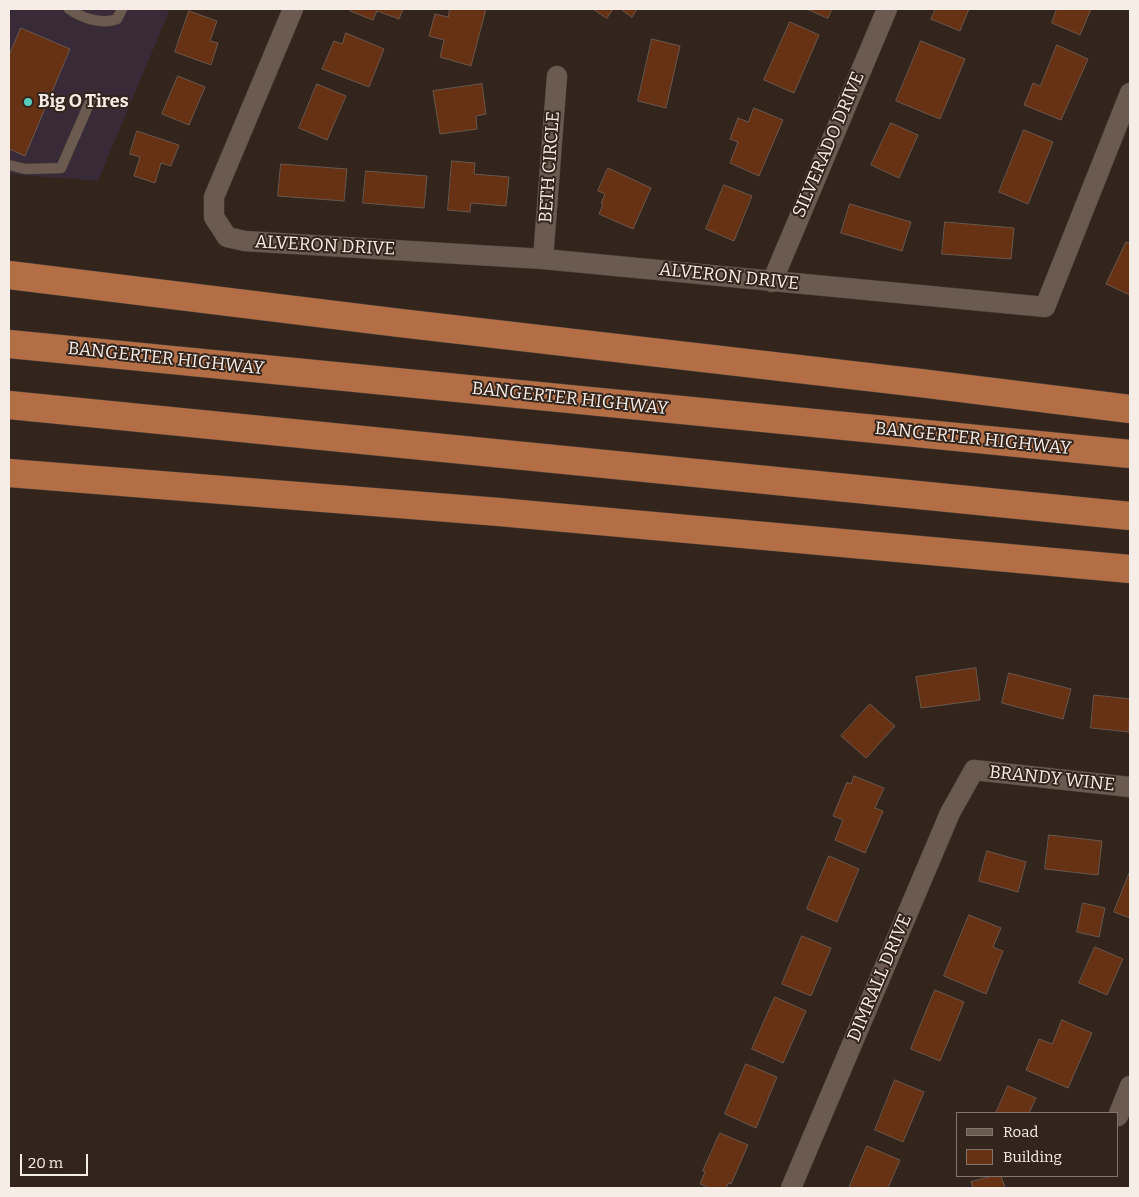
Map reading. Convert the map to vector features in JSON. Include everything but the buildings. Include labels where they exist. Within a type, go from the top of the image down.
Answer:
[{"type":"highway","points":[[14,277],[1130,409]]},
{"type":"highway","name":"BANGERTER HIGHWAY","points":[[9,344],[1130,454]]},
{"type":"highway","points":[[9,405],[1130,516]]},
{"type":"highway","points":[[9,473],[499,512],[1130,570]]},
{"type":"street","name":"ALVERON DRIVE","points":[[294,9],[214,197],[214,217],[227,237],[246,241],[543,259],[1045,307],[1130,93]]},
{"type":"street","name":"SILVERADO DRIVE","points":[[772,282],[887,9]]},
{"type":"street","name":"BETH CIRCLE","points":[[543,259],[557,76]]},
{"type":"street","name":"BRANDY WINE","points":[[974,770],[1130,787]]},
{"type":"street","name":"DIMRALL DRIVE","points":[[791,1188],[950,813],[974,770]]},
{"type":"street","points":[[1119,1114],[1130,1086]]},
{"type":"lane","points":[[69,9],[78,15],[109,22],[117,19],[122,9]]},
{"type":"lane","points":[[9,165],[25,169],[62,168],[92,97]]},
{"type":"shaded area","points":[[9,9],[170,9],[98,181],[9,174]]},
{"type":"place","name":"Big O Tires","points":[[28,102]]}]
